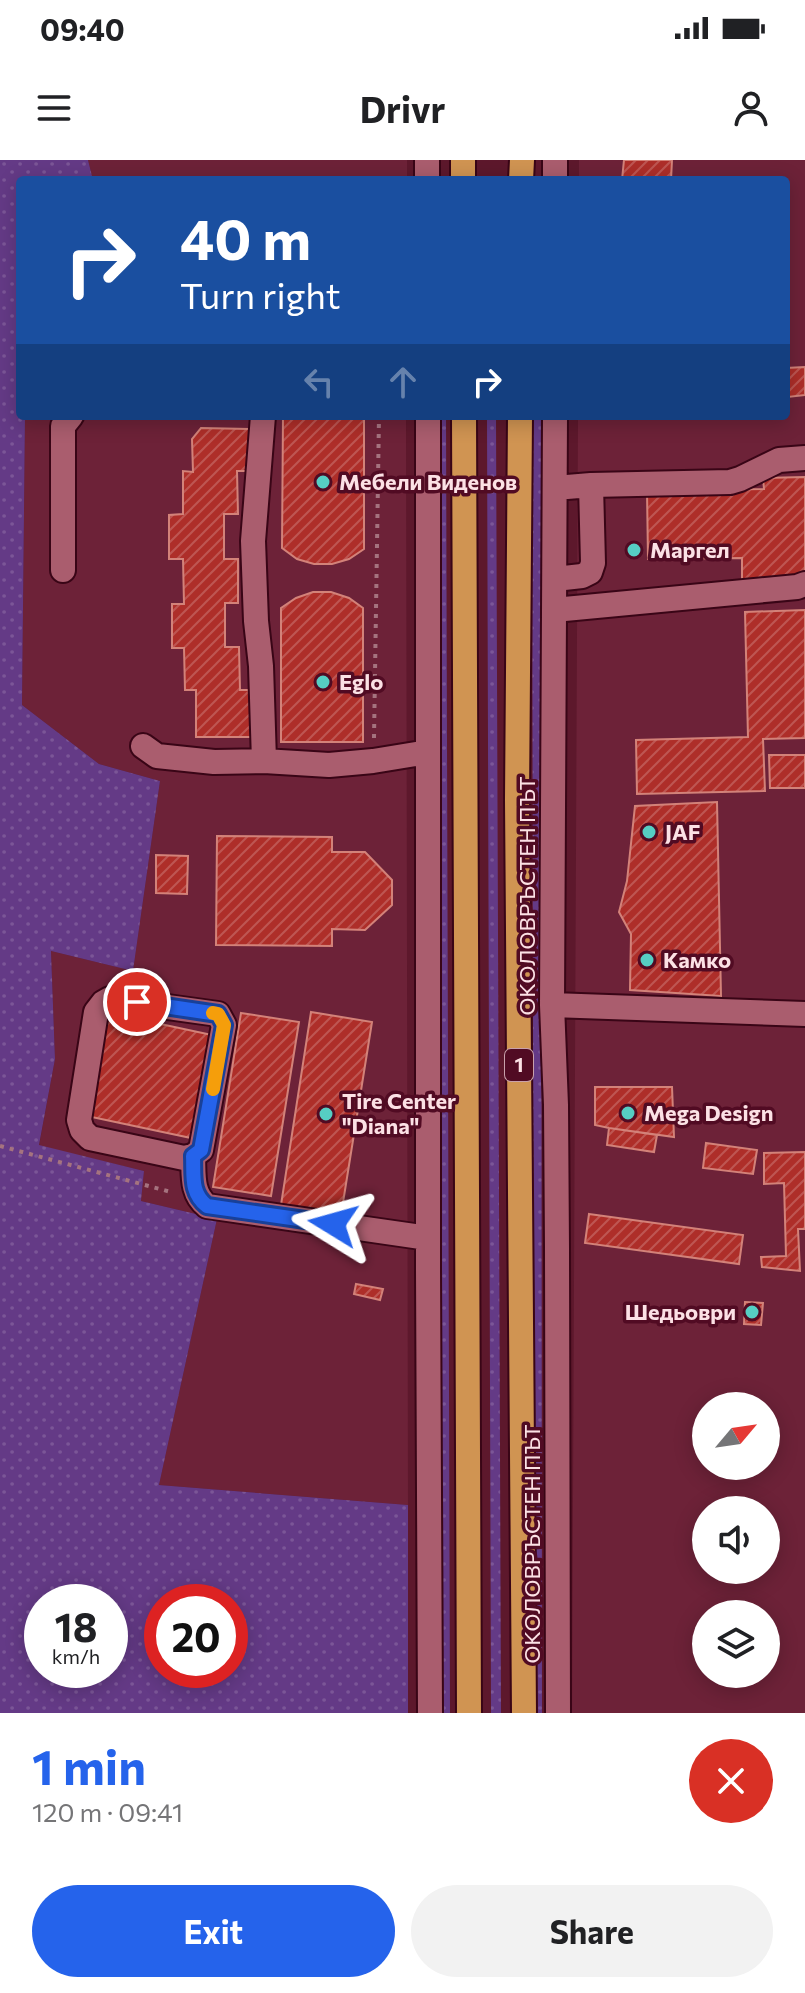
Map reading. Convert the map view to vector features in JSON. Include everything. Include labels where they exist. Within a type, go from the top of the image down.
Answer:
[{"type":"highway","points":[[464,420],[469,1713]]},
{"type":"highway","name":"ОКОЛОВРЪСТЕН ПЪТ","points":[[520,420],[517,800],[524,1713]]},
{"type":"street","points":[[63,570],[63,426],[68,420]]},
{"type":"street","points":[[263,420],[253,541],[264,761]]},
{"type":"street","points":[[428,420],[430,1713]]},
{"type":"street","name":"ОКОЛОВРЪСТЕН ПЪТ","points":[[555,420],[552,1005],[557,1200],[558,1713]]},
{"type":"street","points":[[555,488],[730,482],[779,460],[805,458]]},
{"type":"street","points":[[555,579],[590,572],[593,563],[591,485]]},
{"type":"street","points":[[554,610],[805,584]]},
{"type":"street","points":[[143,746],[157,756],[214,762],[329,765],[428,752]]},
{"type":"street","points":[[110,999],[218,1014],[222,1019],[224,1025],[201,1150],[193,1156],[184,1158],[90,1138],[82,1130],[79,1120],[96,1012],[110,999]]},
{"type":"street","points":[[552,1005],[805,1014]]},
{"type":"street","points":[[193,1156],[194,1190],[199,1200],[207,1206],[428,1238]]},
{"type":"path","points":[[373,761],[379,420]]},
{"type":"path","points":[[0,1146],[199,1200]]},
{"type":"shaded area","points":[[0,160],[88,160],[92,176],[16,176],[16,420],[25,420],[22,705],[99,764],[160,781],[133,971],[51,951],[55,1059],[39,1145],[144,1171],[141,1201],[217,1219],[159,1485],[408,1505],[408,1713],[0,1713]]},
{"type":"shaded area","points":[[88,160],[407,160],[407,176],[92,176]]},
{"type":"shaded area","points":[[579,160],[805,160],[805,1713],[572,1713],[578,420],[790,420],[790,176],[579,176]]},
{"type":"shaded area","points":[[25,420],[406,420],[408,1505],[159,1485],[217,1219],[141,1201],[144,1171],[39,1146],[55,1059],[51,951],[133,971],[160,781],[99,764],[22,705]]},
{"type":"shaded area","points":[[436,420],[446,420],[450,1713],[438,1713]]},
{"type":"shaded area","points":[[487,420],[496,420],[501,1713],[491,1713]]},
{"type":"shaded area","points":[[532,420],[541,420],[542,1713],[534,1713]]},
{"type":"building","points":[[624,160],[672,160],[671,176],[622,176]]},
{"type":"building","points":[[805,367],[805,395],[790,397],[790,368]]},
{"type":"building","name":"Мебели Виденов","points":[[283,420],[364,420],[364,549],[349,559],[332,564],[314,564],[297,559],[282,548]]},
{"type":"building","points":[[201,428],[249,429],[250,471],[237,471],[238,514],[224,514],[224,559],[238,559],[238,603],[225,603],[225,647],[239,647],[240,690],[253,690],[254,737],[196,737],[196,690],[185,690],[184,648],[172,648],[172,604],[184,604],[183,559],[169,559],[169,515],[183,514],[183,471],[193,472],[192,439]]},
{"type":"building","points":[[805,477],[805,579],[742,580],[742,558],[648,559],[647,491],[764,489],[763,478]]},
{"type":"building","points":[[313,592],[331,592],[349,598],[363,608],[363,742],[281,742],[281,608]]},
{"type":"building","points":[[805,610],[805,738],[763,739],[765,791],[637,794],[636,740],[748,737],[745,612]]},
{"type":"building","points":[[769,755],[805,755],[805,788],[770,788]]},
{"type":"building","points":[[717,802],[721,996],[630,990],[631,934],[619,912],[627,881],[635,806]]},
{"type":"building","points":[[217,836],[332,837],[332,852],[365,852],[392,880],[392,905],[365,930],[332,929],[332,946],[216,945]]},
{"type":"building","points":[[156,855],[188,856],[187,894],[156,893]]},
{"type":"building","name":"Tire Center \"Diana\"","points":[[311,1012],[372,1022],[341,1215],[281,1205]]},
{"type":"building","points":[[109,1013],[212,1035],[191,1138],[87,1116]]},
{"type":"building","points":[[241,1013],[299,1022],[271,1196],[213,1187]]},
{"type":"building","points":[[595,1087],[672,1087],[674,1137],[595,1125]]},
{"type":"building","points":[[609,1128],[657,1135],[654,1152],[607,1145]]},
{"type":"building","points":[[706,1143],[757,1150],[753,1174],[703,1168]]},
{"type":"building","points":[[805,1152],[805,1229],[798,1229],[800,1271],[762,1267],[761,1257],[786,1256],[784,1183],[764,1184],[764,1153]]},
{"type":"building","points":[[589,1214],[743,1235],[739,1264],[585,1243]]},
{"type":"building","points":[[356,1284],[383,1289],[380,1300],[354,1294]]},
{"type":"building","points":[[745,1302],[763,1303],[761,1325],[744,1324]]},
{"type":"slow traffic","points":[[213,1013],[218,1014],[224,1025],[213,1089]]},
{"type":"place","name":"Мебели Виденов","points":[[323,482]]},
{"type":"place","name":"Маргел","points":[[634,550]]},
{"type":"place","name":"Eglo","points":[[323,682]]},
{"type":"place","name":"JAF","points":[[649,832]]},
{"type":"place","name":"Камко","points":[[647,960]]},
{"type":"place","name":"Mega Design","points":[[628,1113]]},
{"type":"place","name":"Tire Center \"Diana\"","points":[[326,1114]]},
{"type":"place","name":"Шедьоври","points":[[752,1312]]},
{"type":"route","points":[[137,1002],[218,1014],[224,1025],[201,1150],[193,1156],[194,1190],[199,1200],[207,1206],[333,1224]]}]
